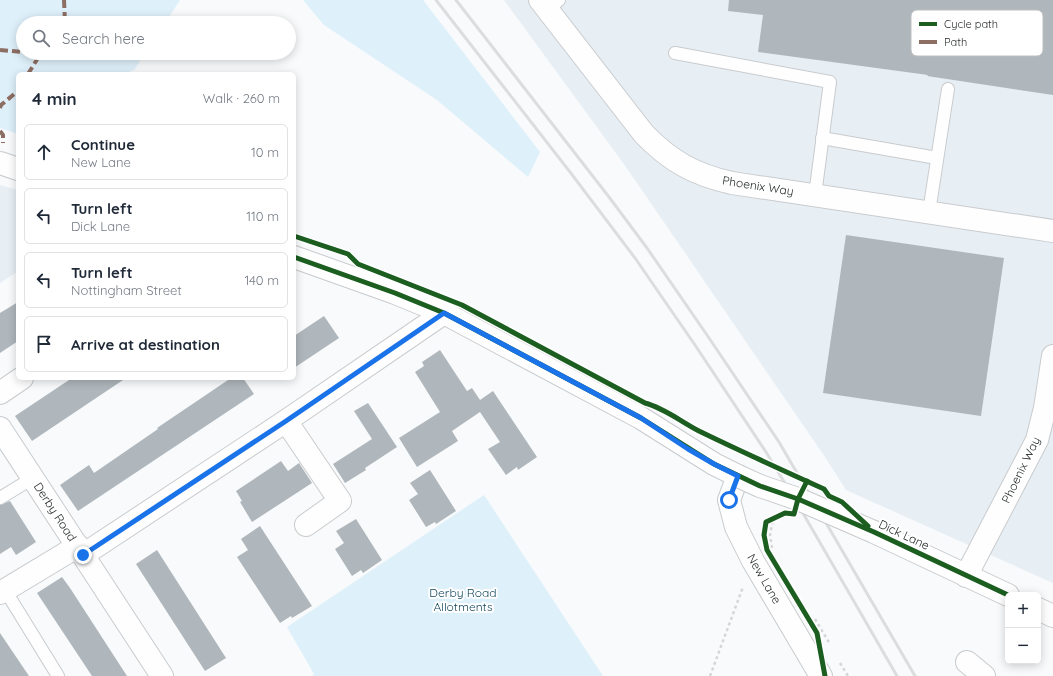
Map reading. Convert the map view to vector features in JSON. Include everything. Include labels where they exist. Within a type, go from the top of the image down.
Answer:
[{"type":"street","name":"Phoenix Way","points":[[549,3],[644,134],[669,157],[683,166],[715,179],[1053,231]]},
{"type":"street","points":[[0,163],[16,167]]},
{"type":"street","name":"Dick Lane","points":[[296,258],[395,293],[444,313],[641,418],[695,453],[738,476],[760,486],[798,499],[874,532],[1005,594]]},
{"type":"street","points":[[2,592],[80,551],[286,421],[444,313]]},
{"type":"street","name":"Phoenix Way","points":[[966,576],[1037,440],[1045,408],[1053,356]]},
{"type":"street","points":[[0,393],[19,380]]},
{"type":"street","points":[[286,421],[340,501],[306,525]]},
{"type":"street","name":"Derby Road","points":[[0,428],[162,676]]},
{"type":"street","name":"New Lane","points":[[738,476],[729,500],[736,527],[767,557],[822,676]]},
{"type":"street","points":[[1041,610],[1053,616]]},
{"type":"street","points":[[967,662],[984,676]]},
{"type":"lane","points":[[675,53],[830,82],[815,195]]},
{"type":"lane","points":[[929,212],[948,89]]},
{"type":"lane","points":[[822,138],[937,158]]},
{"type":"lane","points":[[0,498],[33,478]]},
{"type":"lane","points":[[2,592],[58,676]]},
{"type":"path","points":[[765,529],[766,522],[779,516]]},
{"type":"path","points":[[710,676],[772,548],[770,535],[773,519]]},
{"type":"path","points":[[764,535],[767,557]]},
{"type":"path","points":[[811,618],[817,633]]},
{"type":"path","points":[[811,618],[833,650]]},
{"type":"path","points":[[836,656],[848,676]]},
{"type":"shaded area","points":[[504,0],[1053,0],[1053,583],[846,490],[825,457],[626,167]]},
{"type":"shaded area","points":[[0,185],[16,189],[16,272],[0,283]]},
{"type":"green space","points":[[0,0],[180,0],[170,16],[16,16],[16,60],[140,60],[134,70],[128,72],[16,72],[16,133],[0,128]]},
{"type":"green space","points":[[303,0],[423,0],[540,152],[528,177],[437,100],[324,25]]},
{"type":"green space","name":"Derby Road Allotments","points":[[484,495],[603,676],[312,676],[314,674],[287,627]]},
{"type":"building","points":[[729,0],[1053,0],[1053,95],[927,76],[928,75],[758,52],[763,15],[728,11]]},
{"type":"building","points":[[846,235],[1004,258],[981,416],[823,393]]},
{"type":"building","points":[[16,303],[16,342],[0,353],[0,313]]},
{"type":"building","points":[[324,316],[339,338],[296,367],[296,335]]},
{"type":"building","points":[[440,350],[467,391],[472,388],[480,400],[493,391],[537,457],[518,470],[517,467],[506,475],[488,449],[500,442],[480,412],[452,431],[458,441],[417,467],[399,438],[440,412],[415,372],[424,366],[422,362]]},
{"type":"building","points":[[69,380],[123,380],[32,441],[15,416]]},
{"type":"building","points":[[228,380],[244,380],[254,394],[78,511],[60,485],[89,465],[94,473],[158,429],[157,428]]},
{"type":"building","points":[[368,403],[397,447],[365,468],[366,470],[345,483],[333,464],[372,439],[354,411]]},
{"type":"building","points":[[281,461],[288,471],[299,463],[312,483],[252,522],[240,502],[242,501],[236,491]]},
{"type":"building","points":[[430,470],[456,511],[436,524],[435,522],[426,527],[409,500],[418,494],[410,483]]},
{"type":"building","points":[[10,501],[36,542],[16,555],[11,547],[0,554],[0,505]]},
{"type":"building","points":[[356,519],[382,560],[363,573],[361,570],[352,576],[335,549],[344,543],[336,531]]},
{"type":"building","points":[[260,526],[312,606],[292,618],[291,616],[280,623],[237,557],[248,550],[241,539]]},
{"type":"building","points":[[157,550],[226,658],[205,671],[136,564]]},
{"type":"building","points":[[62,577],[127,676],[92,676],[37,593]]},
{"type":"building","points":[[0,633],[29,676],[0,676]]},
{"type":"railway","points":[[436,0],[635,258],[695,345],[766,452],[897,676]]},
{"type":"railway","points":[[456,0],[609,197],[647,248],[707,335],[779,442],[915,676]]},
{"type":"marked path","points":[[64,0],[65,16]]},
{"type":"marked path","points":[[0,50],[16,51]]},
{"type":"marked path","points":[[29,72],[37,60]]},
{"type":"marked path","points":[[0,108],[1,105],[16,93]]},
{"type":"marked path","points":[[0,131],[3,135],[3,143]]},
{"type":"cycle path","points":[[296,237],[348,254],[358,264],[462,305],[645,403],[665,411],[699,431],[824,489],[829,496],[842,502],[868,526]]},
{"type":"cycle path","points":[[296,258],[395,293],[444,313],[641,418],[714,464],[760,486],[798,499],[874,532],[1005,594]]},
{"type":"cycle path","points":[[807,481],[798,499],[794,514],[785,513],[766,522],[764,535],[767,550],[817,633],[825,676]]},
{"type":"route","points":[[83,555],[286,421],[444,313],[641,418],[688,449],[738,476],[729,500]]}]
